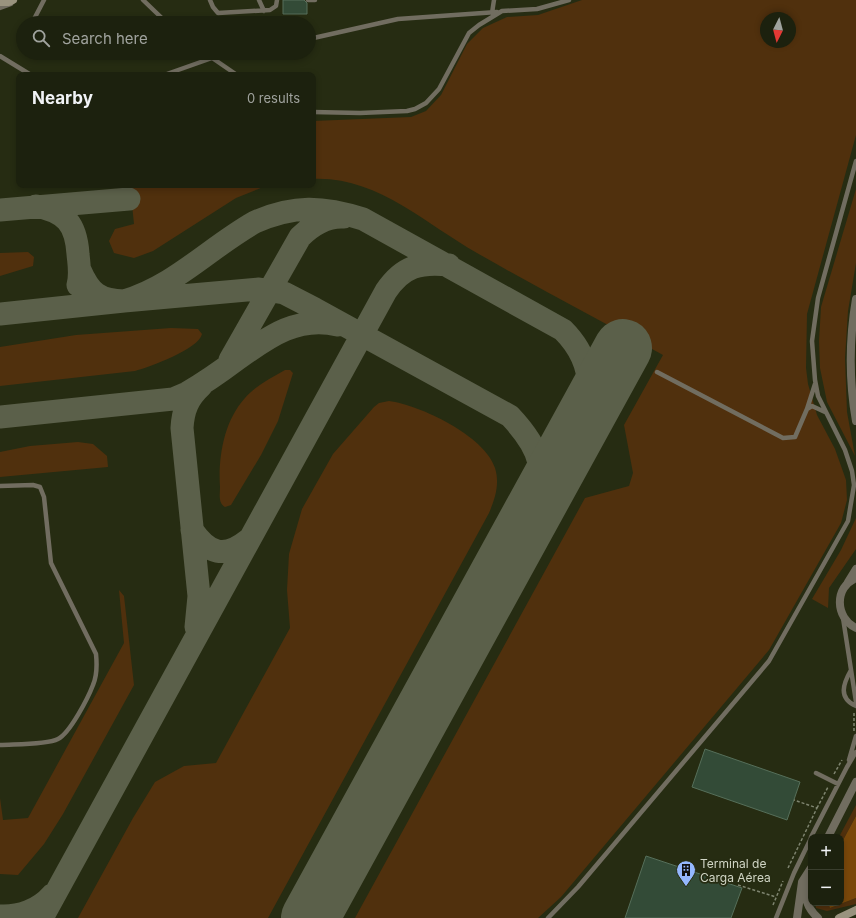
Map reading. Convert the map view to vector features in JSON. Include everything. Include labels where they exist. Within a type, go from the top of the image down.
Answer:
[{"type":"street","points":[[0,2],[9,2],[14,0]]},
{"type":"street","points":[[856,300],[853,314],[850,373],[856,421]]},
{"type":"street","points":[[856,569],[845,585],[840,597],[840,610],[843,616],[847,622],[856,628]]},
{"type":"street","points":[[845,585],[856,578]]},
{"type":"street","points":[[830,834],[856,782]]},
{"type":"street","points":[[797,918],[802,882],[810,870]]},
{"type":"street","points":[[808,886],[805,898],[809,910],[818,918]]},
{"type":"street","points":[[839,918],[856,910]]},
{"type":"lane","points":[[0,8],[7,6],[14,0]]},
{"type":"lane","points":[[36,16],[44,0]]},
{"type":"lane","points":[[143,0],[160,16]]},
{"type":"lane","points":[[210,0],[213,7],[218,12],[270,10],[276,6],[278,0]]},
{"type":"lane","points":[[259,0],[264,11]]},
{"type":"lane","points":[[308,0],[315,0]]},
{"type":"lane","points":[[492,13],[494,0]]},
{"type":"lane","points":[[316,37],[398,19],[537,9],[569,0]]},
{"type":"lane","points":[[316,112],[353,113],[407,111],[426,103],[439,89],[469,33],[489,18],[502,11]]},
{"type":"lane","points":[[0,56],[26,72]]},
{"type":"lane","points":[[172,72],[206,60]]},
{"type":"lane","points":[[215,60],[233,72]]},
{"type":"lane","points":[[548,918],[578,887],[769,661],[848,521],[854,484],[852,471],[845,450],[825,412],[816,384],[812,341],[815,311],[856,161]]},
{"type":"lane","points":[[657,372],[783,438],[790,439],[795,437],[816,384]]},
{"type":"lane","points":[[807,408],[812,406],[825,412]]},
{"type":"lane","points":[[0,486],[33,485],[40,487],[44,497],[51,562],[96,654],[97,667],[94,684],[66,734],[57,740],[51,741],[0,745]]},
{"type":"lane","points":[[843,616],[855,704]]},
{"type":"lane","points":[[850,670],[842,688],[844,696],[855,704]]},
{"type":"lane","points":[[847,767],[855,734]]},
{"type":"lane","points":[[813,834],[856,752]]},
{"type":"lane","points":[[816,773],[838,784]]},
{"type":"lane","points":[[776,918],[794,873],[808,844]]},
{"type":"path","points":[[855,704],[855,734]]},
{"type":"path","points":[[788,870],[817,808],[844,756]]},
{"type":"path","points":[[794,800],[817,808]]},
{"type":"path","points":[[771,911],[785,877]]},
{"type":"path","points":[[738,885],[776,898]]},
{"type":"shaded area","points":[[582,0],[856,0],[856,135],[807,314],[806,368],[808,384],[817,415],[835,449],[846,480],[847,500],[841,523],[769,650],[561,897],[538,918],[355,918],[585,498],[629,486],[633,473],[624,425],[663,355],[477,253],[400,204],[379,193],[358,185],[336,180],[316,179],[316,121],[411,117],[426,111],[441,95],[467,44],[483,28],[507,17],[538,15]]},
{"type":"shaded area","points":[[130,188],[261,188],[236,198],[153,251],[134,258],[114,253],[109,241],[115,229],[134,224]]},
{"type":"shaded area","points":[[856,189],[856,263],[848,311],[845,358],[847,412],[855,456],[827,402],[820,368],[819,341],[821,307]]},
{"type":"shaded area","points":[[28,252],[34,257],[33,266],[0,276],[0,253]]},
{"type":"shaded area","points":[[171,328],[198,329],[202,334],[199,340],[192,346],[173,357],[135,371],[0,386],[0,347],[76,335]]},
{"type":"shaded area","points":[[285,370],[290,370],[293,373],[278,421],[261,455],[231,505],[225,507],[221,503],[220,498],[220,464],[221,452],[227,428],[238,407],[249,394],[264,382]]},
{"type":"shaded area","points":[[389,401],[417,409],[434,416],[450,424],[479,445],[489,456],[495,468],[497,486],[495,497],[489,513],[268,918],[78,918],[133,818],[155,782],[184,766],[216,763],[290,628],[287,590],[289,554],[302,509],[333,454],[374,407],[379,403]]},
{"type":"shaded area","points":[[78,442],[93,444],[107,456],[108,467],[0,477],[0,452],[30,446]]},
{"type":"shaded area","points":[[856,518],[856,549],[829,588],[828,608],[812,599],[841,550]]},
{"type":"shaded area","points":[[119,590],[124,596],[134,685],[63,814],[44,844],[18,875],[0,874],[0,798],[3,820],[28,818],[124,643]]},
{"type":"shaded area","points":[[856,805],[856,816],[844,838],[844,834],[841,834]]},
{"type":"shaded area","points":[[856,816],[856,898],[844,903],[844,870],[844,838]]},
{"type":"shaded area","points":[[856,898],[856,904],[827,911],[816,908],[816,906],[829,906],[830,908],[835,906],[844,906],[844,903]]},
{"type":"building","points":[[283,0],[304,0],[307,3],[307,14],[283,14]]},
{"type":"building","points":[[705,749],[800,782],[787,820],[692,787]]},
{"type":"building","name":"Terminal de Carga Aérea","points":[[646,856],[742,888],[731,918],[625,918]]},
{"type":"taxiway","points":[[0,210],[129,199]]},
{"type":"taxiway","points":[[36,206],[55,212],[62,216],[72,227],[77,244],[80,273],[78,285]]},
{"type":"taxiway","points":[[0,314],[124,301],[160,286],[191,266],[238,232],[269,216],[308,209],[334,212],[363,219],[563,330],[578,349],[587,370],[589,393],[584,417]]},
{"type":"taxiway","points":[[230,360],[300,237],[320,222],[332,218],[344,217]]},
{"type":"taxiway","points":[[42,918],[386,291],[399,276],[413,268],[429,264],[449,265]]},
{"type":"taxiway","points":[[80,270],[92,290],[96,294],[108,299],[124,301],[259,289],[284,293],[315,309],[510,416],[529,439],[539,461],[540,485],[532,514]]},
{"type":"taxiway","points":[[0,417],[173,399],[187,393],[259,344],[283,330],[309,323],[338,325]]},
{"type":"taxiway","points":[[196,627],[199,596],[182,428],[187,405],[201,386]]},
{"type":"taxiway","points":[[192,530],[205,544],[211,549],[217,551],[224,552],[232,550],[248,540]]},
{"type":"taxiway","points":[[0,916],[28,912],[41,905],[52,895]]},
{"type":"runway","points":[[310,918],[623,348]]},
{"type":"place","name":"Terminal de Carga Aérea","points":[[686,887]]}]
